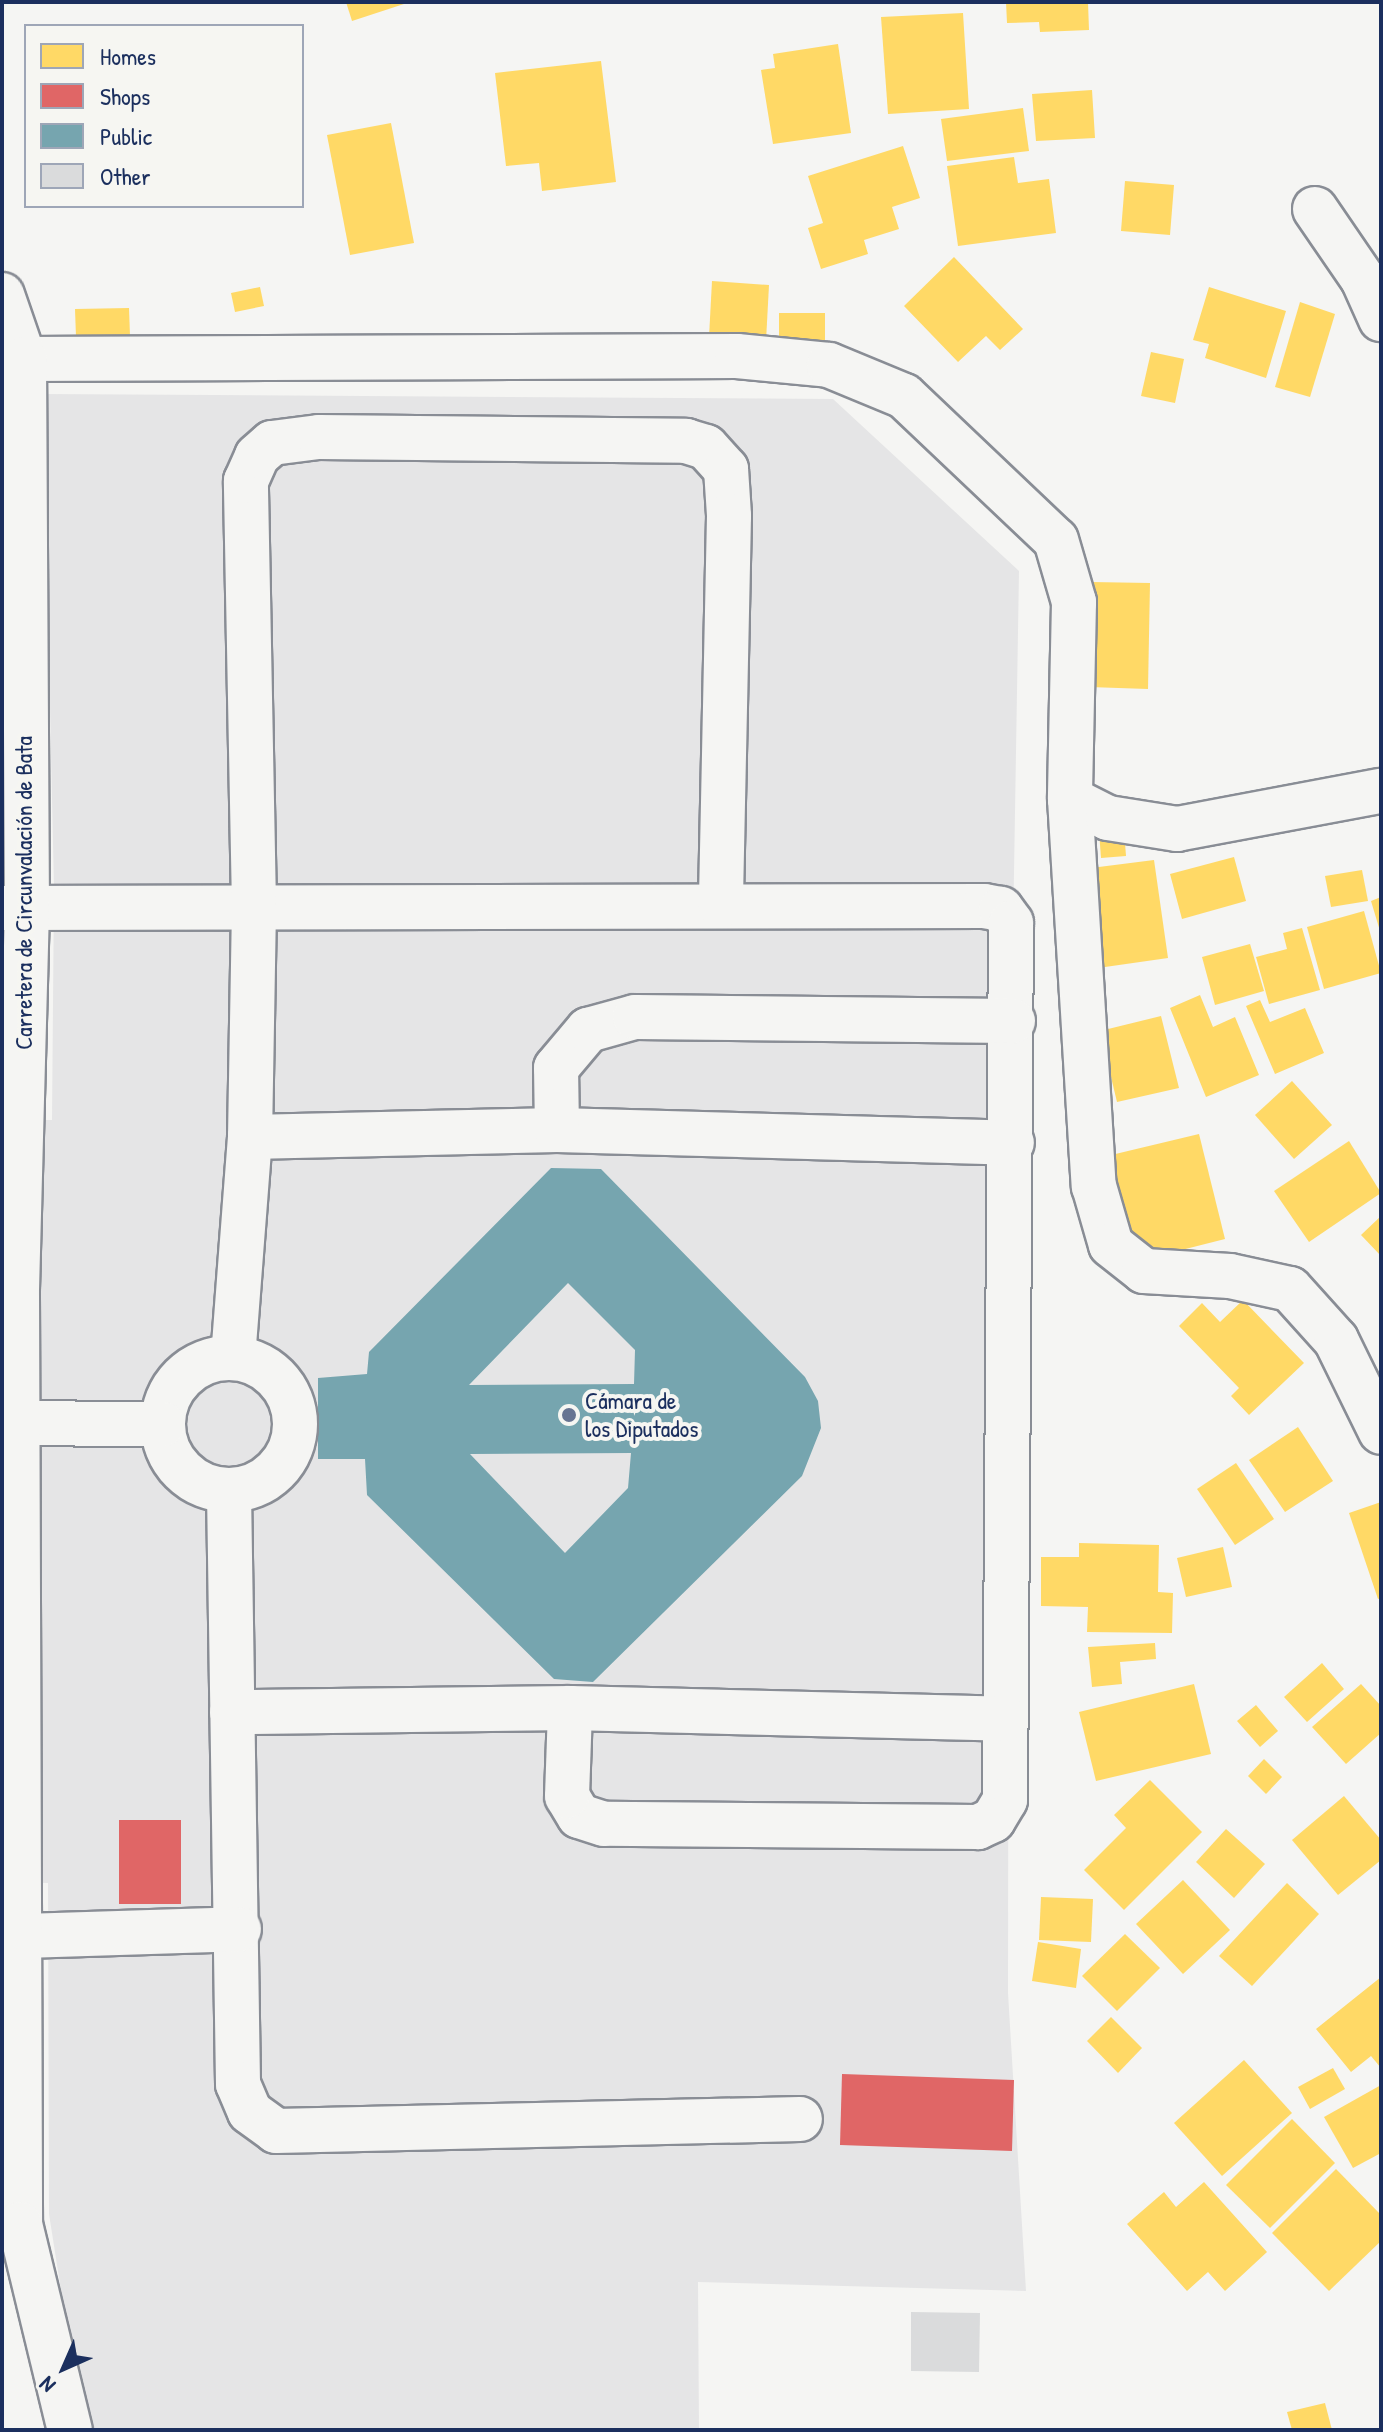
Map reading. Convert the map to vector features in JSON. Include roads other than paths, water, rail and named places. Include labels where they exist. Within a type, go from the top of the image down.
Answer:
[{"type":"street","points":[[1315,209],[1363,279],[1381,319]]},
{"type":"street","name":"Carretera de Circunvalación de Bata","points":[[2,295],[24,359],[15,908],[17,1296],[11,1423],[22,1936],[20,2224],[70,2430]]},
{"type":"street","points":[[24,359],[737,356],[829,365],[904,396],[1056,540],[1074,602],[1070,799],[1094,1186],[1111,1245],[1144,1271],[1230,1276],[1290,1289],[1336,1340],[1381,1432]]},
{"type":"street","points":[[233,1358],[250,1137],[254,906],[246,481],[257,456],[272,443],[319,437],[686,441],[706,447],[726,469],[729,516],[721,906]]},
{"type":"street","points":[[1070,799],[1108,818],[1177,829],[1381,791]]},
{"type":"street","points":[[15,908],[721,906],[1001,909],[1013,937],[1005,1800],[993,1820],[978,1827],[604,1824],[579,1816],[567,1796],[570,1708]]},
{"type":"street","points":[[557,1130],[556,1068],[588,1030],[635,1017],[1013,1021]]},
{"type":"street","points":[[250,1137],[557,1130],[1012,1143]]},
{"type":"street","points":[[233,1358],[274,1375],[295,1415],[286,1459],[252,1487],[229,1491],[209,1487],[184,1470],[167,1445],[163,1424],[167,1403],[184,1376],[212,1360],[233,1358]]},
{"type":"street","points":[[11,1423],[163,1424]]},
{"type":"street","points":[[229,1491],[239,1929],[238,2084],[250,2112],[276,2131],[800,2119]]},
{"type":"street","points":[[232,1712],[570,1708],[1006,1719]]},
{"type":"street","points":[[22,1936],[239,1929]]},
{"type":"place","name":"Cámara de los Diputados","points":[[569,1415]]}]
